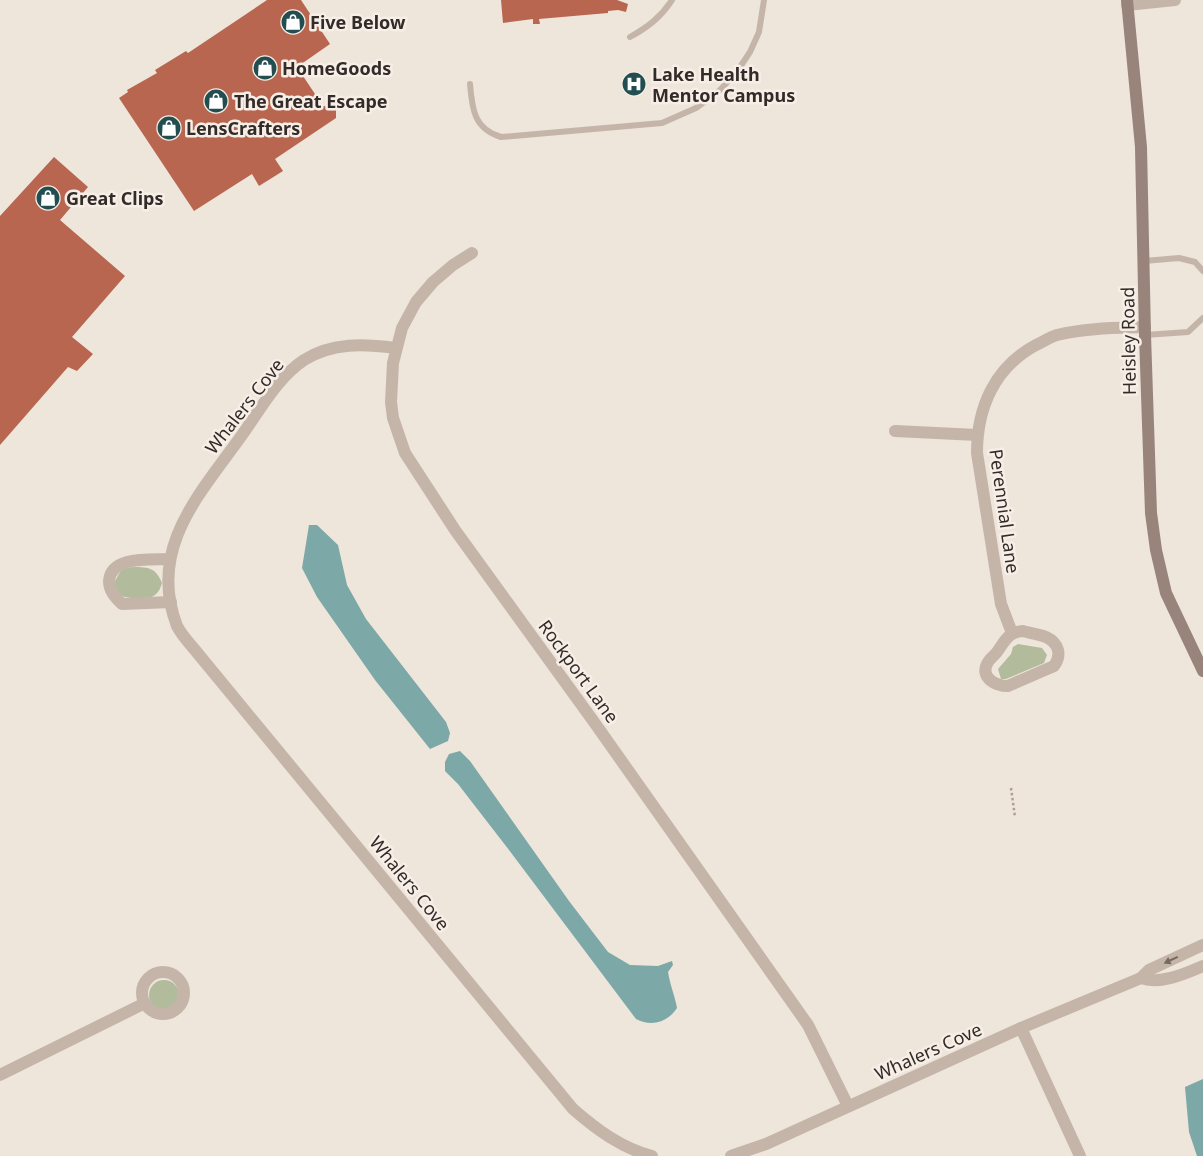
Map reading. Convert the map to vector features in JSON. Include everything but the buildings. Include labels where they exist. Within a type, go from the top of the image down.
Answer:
[{"type":"street","points":[[1127,2],[1175,0]]},
{"type":"street","name":"Heisley Road","points":[[1127,2],[1141,147],[1151,513],[1156,550],[1166,593],[1203,671]]},
{"type":"street","name":"Rockport Lane","points":[[472,253],[444,272],[423,293],[402,328],[396,348],[390,388],[392,418],[405,453],[455,530],[594,722],[808,1025],[848,1106]]},
{"type":"street","name":"Perennial Lane","points":[[1012,633],[1001,604],[977,453],[977,435],[981,416],[993,385],[1006,367],[1029,349],[1055,335],[1082,330],[1145,331]]},
{"type":"street","name":"Whalers Cove","points":[[396,348],[368,344],[343,346],[327,350],[305,360],[287,375],[190,508],[173,542],[169,559],[168,583],[178,627],[573,1109],[606,1136],[647,1155]]},
{"type":"street","points":[[895,431],[977,435]]},
{"type":"street","points":[[169,559],[126,562],[116,567],[110,574],[109,583],[113,595],[122,604],[171,602]]},
{"type":"street","points":[[1023,631],[1033,635],[1045,636],[1054,642],[1058,648],[1058,661],[1054,666],[1008,686],[991,681],[987,676],[986,665],[1004,640],[1012,633],[1023,631]]},
{"type":"street","name":"Whalers Cove","points":[[731,1156],[766,1144],[1021,1028],[1141,978],[1149,970],[1203,945]]},
{"type":"street","name":"Whalers Cove","points":[[1141,978],[1149,981],[1203,966]]},
{"type":"street","points":[[0,1074],[145,1004]]},
{"type":"street","points":[[1021,1028],[1080,1156]]},
{"type":"lane","points":[[630,37],[649,27],[663,14],[672,0]]},
{"type":"lane","points":[[470,84],[472,109],[480,125],[490,134],[501,137],[662,123],[696,108],[718,92],[736,73],[750,52],[758,32],[764,0]]},
{"type":"lane","points":[[1144,261],[1179,258],[1194,262],[1203,271]]},
{"type":"lane","points":[[1145,331],[1188,332],[1203,318]]},
{"type":"path","points":[[1011,788],[1015,817]]},
{"type":"green space","points":[[124,568],[148,568],[157,574],[162,583],[156,594],[143,599],[118,595],[114,583],[120,572]]},
{"type":"green space","points":[[1018,644],[1042,648],[1047,655],[1044,663],[1006,679],[1001,679],[998,669],[1011,654],[1013,647]]},
{"type":"green space","points":[[164,980],[175,984],[179,995],[175,1006],[164,1010],[153,1006],[149,995],[153,984]]},
{"type":"water","points":[[309,525],[317,525],[338,545],[347,585],[366,619],[446,722],[450,733],[448,741],[430,749],[375,680],[317,597],[302,568]]},
{"type":"water","points":[[460,751],[470,761],[569,901],[608,952],[630,965],[658,966],[672,961],[673,965],[668,972],[677,1008],[668,1017],[653,1023],[636,1019],[509,850],[458,784],[445,771],[445,762],[449,754]]},
{"type":"water","points":[[1203,1079],[1203,1156],[1197,1156],[1189,1132],[1185,1087]]},
{"type":"place","name":"Five Below","points":[[293,22]]},
{"type":"place","name":"HomeGoods","points":[[265,68]]},
{"type":"place","name":"Lake Health Mentor Campus","points":[[634,84]]},
{"type":"place","name":"The Great Escape","points":[[216,101]]},
{"type":"place","name":"LensCrafters","points":[[169,128]]},
{"type":"place","name":"Great Clips","points":[[48,198]]}]
